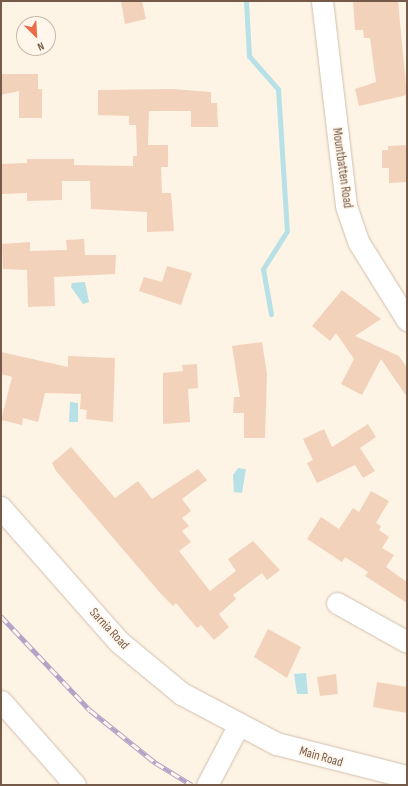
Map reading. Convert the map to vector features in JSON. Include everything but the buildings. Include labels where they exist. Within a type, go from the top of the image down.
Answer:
[{"type":"main road","name":"Sarnia Road","points":[[1,508],[146,668],[182,694],[238,726]]},
{"type":"main road","name":"Main Road","points":[[238,726],[318,757],[407,777]]},
{"type":"street","name":"Mountbatten Road","points":[[322,1],[346,206],[359,243],[407,320]]},
{"type":"street","points":[[337,603],[407,642]]},
{"type":"street","points":[[1,701],[75,785]]},
{"type":"street","points":[[207,785],[238,726]]},
{"type":"water","points":[[85,282],[89,302],[83,304],[71,287],[72,283]]},
{"type":"water","points":[[70,402],[78,403],[78,422],[69,422]]},
{"type":"water","points":[[238,468],[246,469],[242,493],[234,492],[233,475]]},
{"type":"water","points":[[306,673],[308,694],[297,694],[294,674]]},
{"type":"waterway","points":[[246,1],[249,56],[278,89],[287,231],[263,269],[271,314]]},
{"type":"railway","points":[[1,616],[90,710],[156,763],[192,785]]}]
